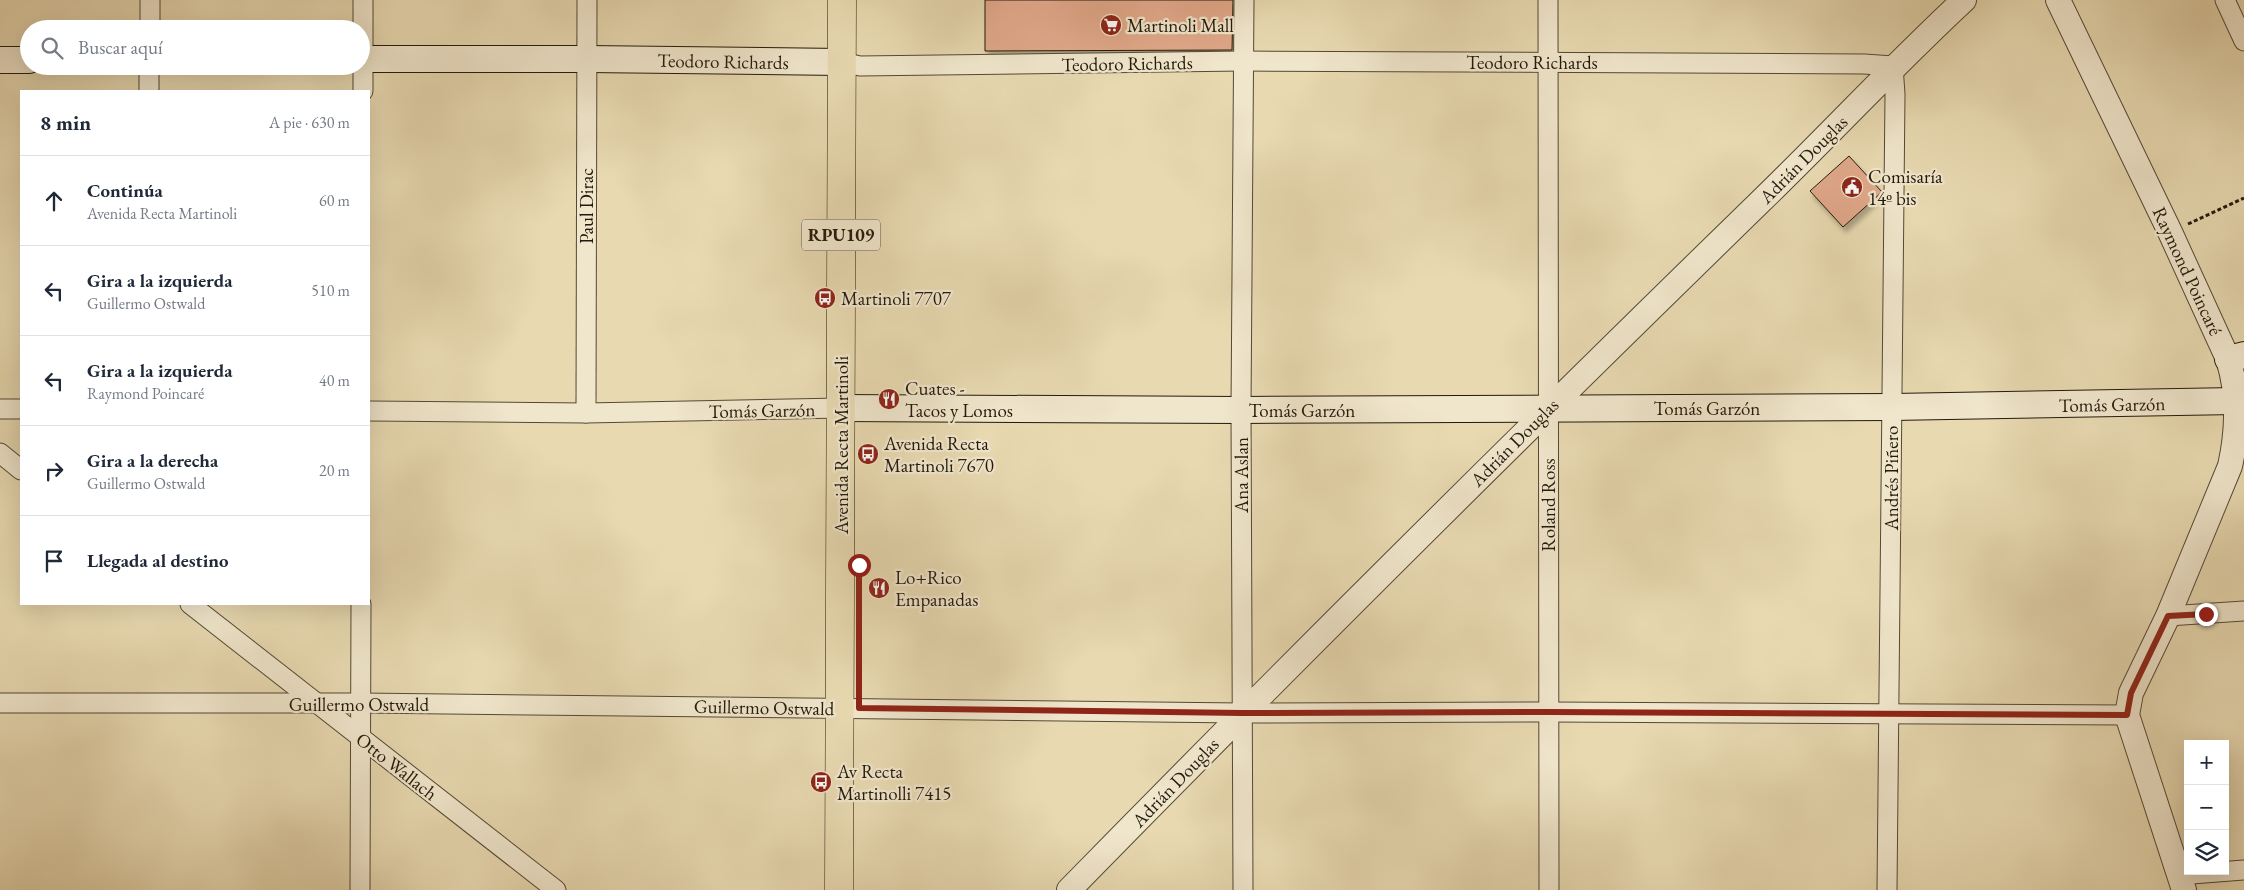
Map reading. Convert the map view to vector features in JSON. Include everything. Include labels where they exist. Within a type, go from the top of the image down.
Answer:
[{"type":"main road","name":"Avenida Recta Martinoli","points":[[842,0],[851,64]]},
{"type":"main road","name":"Avenida Recta Martinoli","points":[[857,890],[850,708],[851,64],[860,0]]},
{"type":"main road","name":"Teodoro Richards","points":[[370,60],[587,59],[851,64]]},
{"type":"main road","points":[[0,60],[20,60]]},
{"type":"main road","name":"Tomás Garzón","points":[[850,408],[1241,410],[1892,407],[2236,402]]},
{"type":"main road","name":"Avenida Recta Martinoli","points":[[839,890],[850,708]]},
{"type":"street","points":[[150,0],[150,20]]},
{"type":"street","points":[[363,0],[363,20]]},
{"type":"street","name":"Paul Dirac","points":[[586,413],[587,0]]},
{"type":"street","name":"Ana Aslan","points":[[1242,890],[1241,410],[1244,0]]},
{"type":"street","name":"Roland Ross","points":[[1548,0],[1549,890]]},
{"type":"street","name":"Adrián Douglas","points":[[1069,890],[1242,713],[1548,408],[1765,197],[1894,66],[1964,0]]},
{"type":"street","name":"Raymond Poincaré","points":[[2058,0],[2170,232],[2236,357],[2234,378],[2236,441],[2230,466],[2168,616],[2131,693],[2127,715]]},
{"type":"street","points":[[2225,0],[2244,42]]},
{"type":"street","name":"Teodoro Richards","points":[[851,64],[1243,61],[1864,64],[1894,66]]},
{"type":"street","name":"Andrés Piñero","points":[[1887,890],[1894,66]]},
{"type":"street","points":[[149,75],[149,90]]},
{"type":"street","points":[[362,75],[363,90]]},
{"type":"street","name":"Tomás Garzón","points":[[370,411],[586,413],[850,408]]},
{"type":"street","points":[[0,409],[20,409]]},
{"type":"street","points":[[0,453],[20,469]]},
{"type":"street","name":"Otto Wallach","points":[[191,605],[556,890]]},
{"type":"street","points":[[360,890],[361,605]]},
{"type":"street","points":[[2168,616],[2244,611]]},
{"type":"street","name":"Guillermo Ostwald","points":[[0,703],[361,703],[1242,713],[1549,712],[2127,715]]},
{"type":"street","points":[[2127,715],[2182,883],[2244,870]]},
{"type":"path","points":[[2170,232],[2244,198]]},
{"type":"building","name":"Martinoli Mall","points":[[985,0],[1233,0],[1232,50],[985,51]]},
{"type":"building","points":[[1849,156],[1882,192],[1843,227],[1810,191]]},
{"type":"place","name":"Martinoli Mall","points":[[1111,25]]},
{"type":"place","name":"Comisaría 14º bis","points":[[1852,187]]},
{"type":"place","name":"Martinoli 7707","points":[[825,298]]},
{"type":"place","name":"Cuates - Tacos y Lomos","points":[[889,399]]},
{"type":"place","name":"Avenida Recta Martinoli 7670","points":[[868,454]]},
{"type":"place","name":"Lo+Rico Empanadas","points":[[879,588]]},
{"type":"place","name":"Av Recta Martinolli 7415","points":[[821,782]]},
{"type":"route","points":[[859,565],[859,708],[1242,713],[1549,712],[2127,715],[2131,693],[2168,616],[2206,614]]}]
